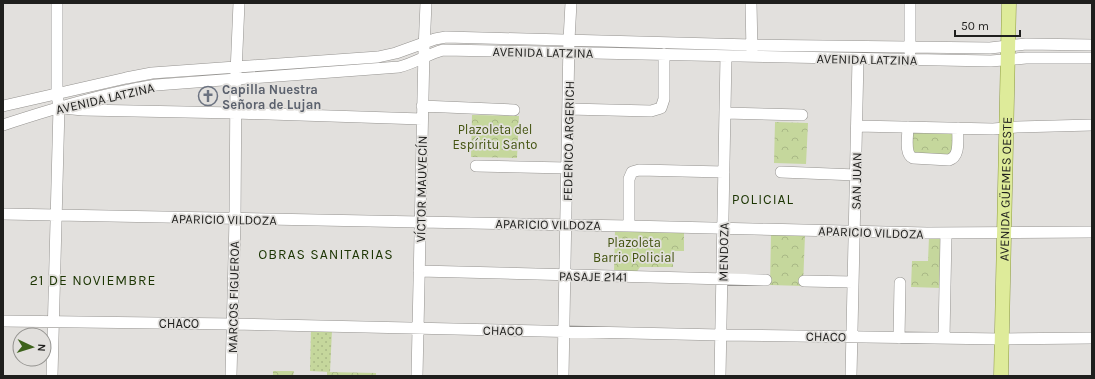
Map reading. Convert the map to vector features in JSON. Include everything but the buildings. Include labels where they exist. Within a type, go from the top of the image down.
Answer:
[{"type":"main road","name":"AVENIDA GÜEMES OESTE","points":[[1001,376],[1009,3]]},
{"type":"street","points":[[52,376],[59,107],[57,95],[57,3]]},
{"type":"street","name":"MARCOS FIGUEROA","points":[[232,376],[236,67],[239,3]]},
{"type":"street","name":"VÍCTOR MAUVECÍN","points":[[417,376],[422,106],[426,3]]},
{"type":"street","name":"FEDERICO ARGERICH","points":[[563,376],[570,52],[569,40],[571,3]]},
{"type":"street","points":[[751,3],[752,57]]},
{"type":"street","points":[[910,3],[910,60]]},
{"type":"street","name":"AVENIDA LATZINA","points":[[3,106],[152,73],[378,57],[396,53],[435,38],[446,37],[752,45],[990,48],[1026,58],[1092,58]]},
{"type":"street","name":"AVENIDA LATZINA","points":[[3,125],[59,107],[128,90],[156,85],[399,67],[443,50],[991,61],[1026,44],[1092,45]]},
{"type":"street","points":[[568,109],[650,111],[661,108],[664,99],[664,54]]},
{"type":"street","name":"MENDOZA","points":[[720,376],[726,56]]},
{"type":"street","name":"SAN JUAN","points":[[852,376],[858,59]]},
{"type":"street","points":[[422,106],[514,110]]},
{"type":"street","points":[[59,107],[83,110],[422,119]]},
{"type":"street","points":[[725,113],[802,115]]},
{"type":"street","points":[[857,126],[993,129],[1092,125]]},
{"type":"street","points":[[908,127],[909,157],[949,160],[954,158],[957,154],[958,128]]},
{"type":"street","points":[[476,166],[567,168]]},
{"type":"street","points":[[629,226],[629,179],[632,172],[639,170],[724,172]]},
{"type":"street","points":[[781,172],[856,175]]},
{"type":"street","name":"APARICIO VILDOZA","points":[[3,214],[629,226],[946,234],[1092,232]]},
{"type":"street","points":[[944,338],[946,234]]},
{"type":"street","name":"PASAJE 2141","points":[[419,271],[766,280]]},
{"type":"street","points":[[804,281],[854,282]]},
{"type":"street","points":[[899,338],[900,283]]},
{"type":"street","name":"CHACO","points":[[3,321],[232,324],[899,338],[1092,338]]},
{"type":"green space","name":"Plazoleta del Espíritu Santo","points":[[472,115],[519,116],[517,158],[471,157]]},
{"type":"green space","points":[[775,122],[808,123],[806,164],[774,163]]},
{"type":"green space","points":[[913,132],[952,133],[953,153],[951,155],[912,154]]},
{"type":"green space","name":"Plazoleta Barrio Policial","points":[[615,231],[684,232],[684,251],[673,251],[673,267],[640,267],[636,273],[614,272]]},
{"type":"green space","points":[[771,234],[805,235],[803,286],[770,285]]},
{"type":"green space","points":[[929,237],[942,239],[942,288],[911,287],[912,261],[928,261]]},
{"type":"green space","points":[[311,330],[332,330],[330,372],[310,371]]},
{"type":"green space","points":[[273,371],[294,371],[293,376],[273,376]]},
{"type":"green space","points":[[327,372],[376,373],[376,376],[327,376]]},
{"type":"place","name":"Capilla Nuestra Señora de Lujan","points":[[208,96]]},
{"type":"district","name":"POLICIAL","points":[[763,199]]},
{"type":"district","name":"OBRAS SANITARIAS","points":[[326,254]]},
{"type":"district","name":"21 DE NOVIEMBRE","points":[[93,280]]}]
